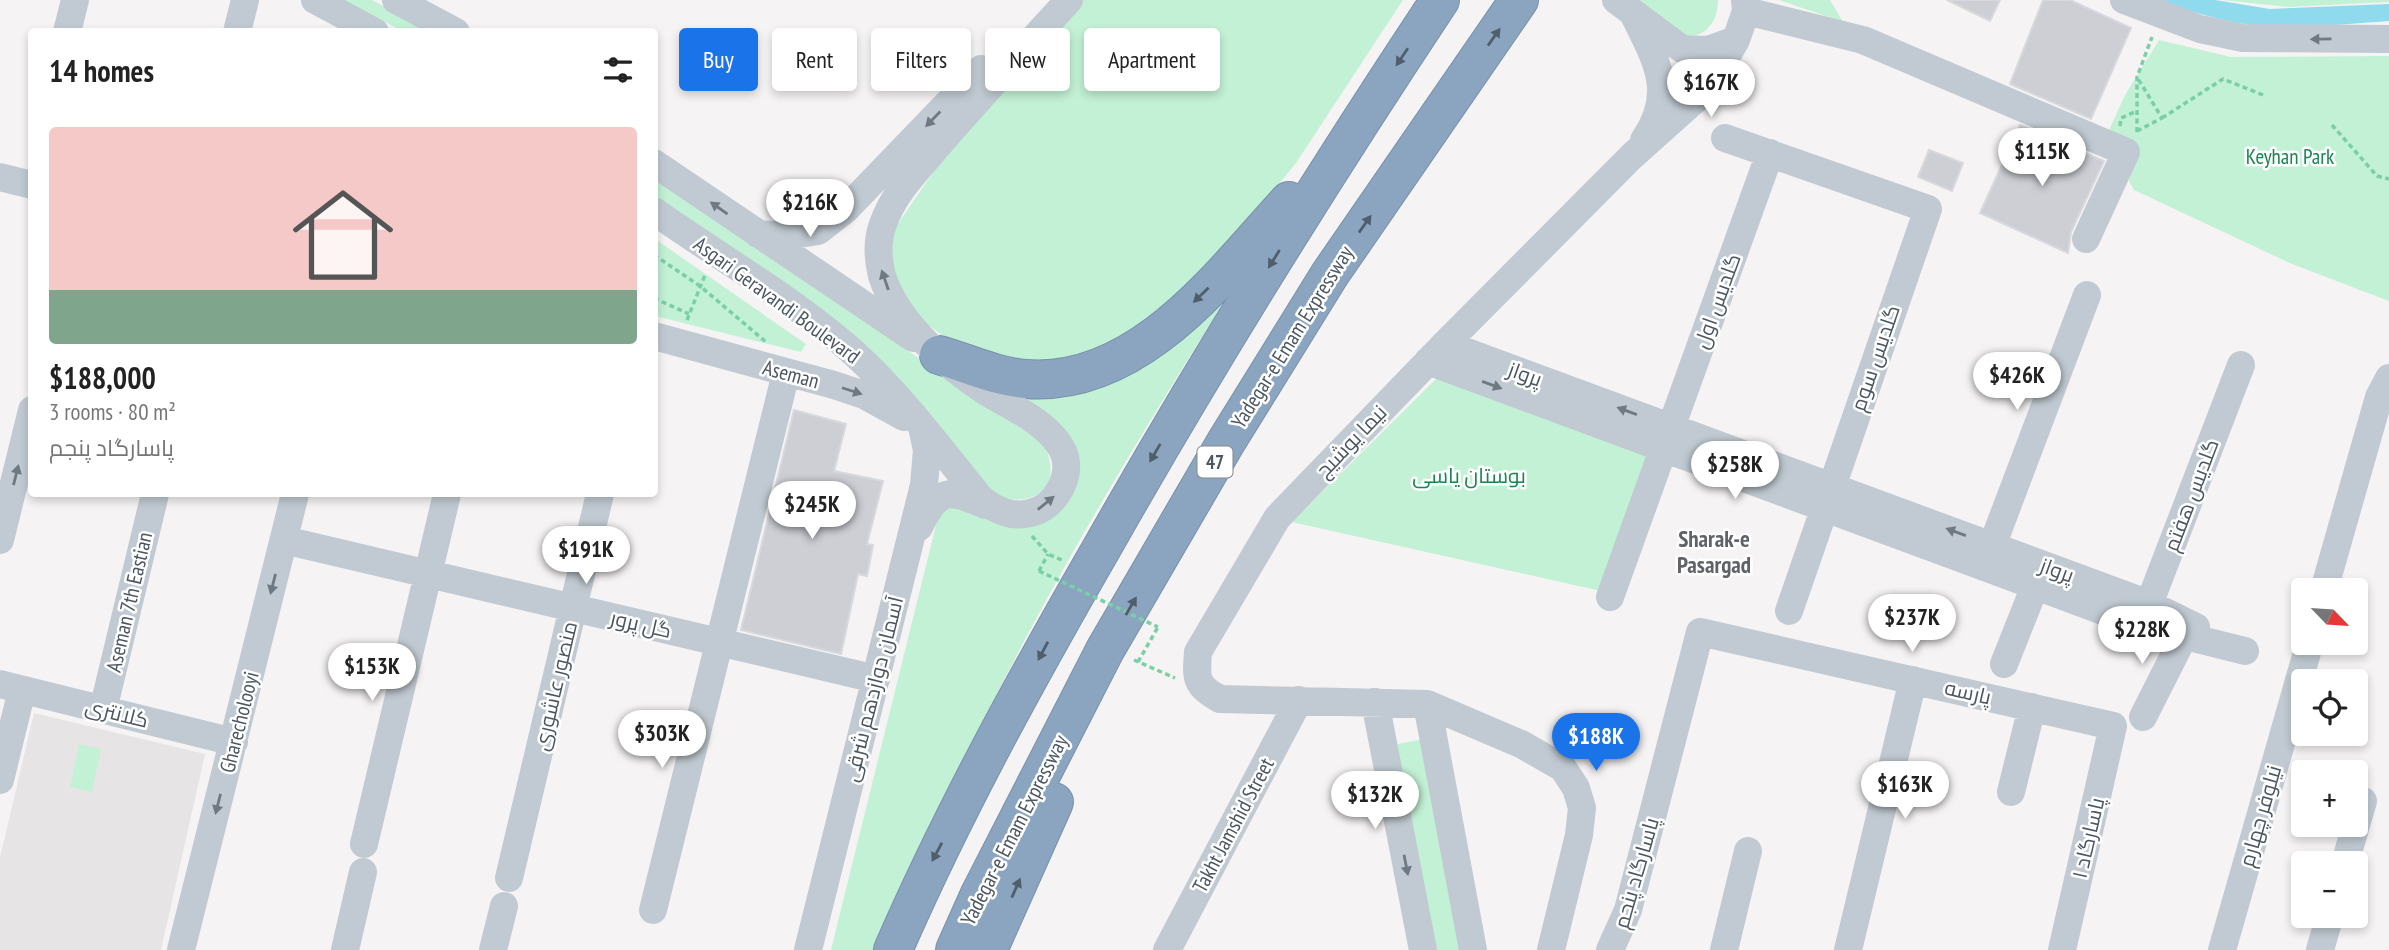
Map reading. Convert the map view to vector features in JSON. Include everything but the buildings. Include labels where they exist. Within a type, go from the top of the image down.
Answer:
[{"type":"highway","points":[[893,950],[928,869],[1054,630],[1177,416],[1348,138],[1440,0]]},
{"type":"highway","name":"Yadegar-e Emam Expressway","points":[[955,950],[979,894],[1105,650],[1226,442],[1330,274],[1519,0]]},
{"type":"highway","points":[[939,355],[1023,379],[1049,380],[1074,376],[1124,357],[1152,338],[1217,279],[1348,138]]},
{"type":"highway","points":[[988,950],[1057,795],[1105,650]]},
{"type":"street","points":[[68,28],[75,0]]},
{"type":"street","points":[[238,28],[245,0]]},
{"type":"street","points":[[758,234],[804,235],[818,231],[845,209],[1049,0]]},
{"type":"street","points":[[906,555],[926,515],[944,495],[962,494],[996,510],[1014,515],[1033,513],[1049,504],[1061,489],[1066,470],[1063,451],[1030,418],[984,390],[939,355],[907,318],[886,285],[879,245],[883,223],[896,197],[1069,0]]},
{"type":"street","points":[[2124,0],[2200,29],[2243,38],[2389,38]]},
{"type":"street","points":[[322,3],[344,28]]},
{"type":"street","points":[[322,3],[368,28]]},
{"type":"street","points":[[411,4],[450,28]]},
{"type":"street","points":[[1632,156],[1708,88],[1736,40],[1746,6],[1863,40],[2132,142],[2086,239]]},
{"type":"street","points":[[1625,7],[1682,49],[1708,50],[1736,40]]},
{"type":"street","points":[[1625,7],[1660,69],[1662,82],[1656,116],[1632,156]]},
{"type":"street","points":[[1726,138],[1770,153]]},
{"type":"street","name":"گلدیس سوم","points":[[1770,153],[1928,209],[1789,611]]},
{"type":"street","name":"گلدیس اول","points":[[1610,597],[1770,153]]},
{"type":"street","name":"نیما یوشیج","points":[[1203,690],[1196,674],[1198,652],[1277,518],[1632,156]]},
{"type":"street","name":"Asgari Geravandi Boulevard","points":[[658,166],[939,355]]},
{"type":"street","points":[[0,177],[28,181]]},
{"type":"street","name":"Asgari Geravandi Boulevard","points":[[658,214],[810,318],[871,370],[981,499],[996,510]]},
{"type":"street","points":[[1992,546],[2087,295]]},
{"type":"street","points":[[653,910],[786,373],[810,370],[820,366],[825,358],[822,335],[810,318]]},
{"type":"street","name":"Aseman","points":[[666,339],[864,395],[922,427]]},
{"type":"street","name":"پرواز","points":[[1436,353],[1827,497],[2035,586],[2145,614],[2184,636],[2245,651],[2145,614],[1992,546],[1827,497]]},
{"type":"street","name":"گلدیس هفتم","points":[[2145,614],[2241,365]]},
{"type":"street","points":[[2328,578],[2384,387]]},
{"type":"street","points":[[0,540],[28,427]]},
{"type":"street","name":"آسمان دوازدهم شرقی","points":[[808,950],[926,467],[922,427]]},
{"type":"street","name":"Aseman 7th Eastian","points":[[103,710],[154,497]]},
{"type":"street","name":"Gharecholooyi","points":[[181,950],[294,497]]},
{"type":"street","points":[[364,844],[446,497]]},
{"type":"street","name":"منصور عاشوری","points":[[509,878],[599,497]]},
{"type":"street","name":"گل پرور","points":[[284,540],[876,679]]},
{"type":"street","points":[[2004,664],[2035,586]]},
{"type":"street","name":"پارسه","points":[[1700,632],[2113,726]]},
{"type":"street","name":"پاسارگاد پنجم","points":[[1610,950],[1628,910],[1700,632]]},
{"type":"street","points":[[2143,717],[2184,636]]},
{"type":"street","name":"نیلوفر چهارم","points":[[2222,950],[2306,655]]},
{"type":"street","points":[[1848,950],[1913,680]]},
{"type":"street","points":[[0,780],[11,687]]},
{"type":"street","name":"کلانتری","points":[[11,687],[234,742]]},
{"type":"street","points":[[1203,690],[1220,699],[1427,704],[1521,744],[1563,768],[1576,788],[1582,808],[1579,835],[1551,950]]},
{"type":"street","name":"Takht Jamshid Street","points":[[1167,950],[1299,700]]},
{"type":"street","points":[[1375,702],[1423,950]]},
{"type":"street","points":[[1427,704],[1473,950]]},
{"type":"street","points":[[2011,792],[2032,707]]},
{"type":"street","name":"پاسارگاد ۱","points":[[2062,950],[2113,726]]},
{"type":"street","points":[[1724,950],[1748,851]]},
{"type":"street","points":[[345,950],[363,872]]},
{"type":"street","points":[[493,950],[504,906]]},
{"type":"street","points":[[2320,950],[2326,928]]},
{"type":"path","points":[[2132,142],[2137,111],[2137,77],[2160,15]]},
{"type":"path","points":[[2137,77],[2162,118]]},
{"type":"path","points":[[2132,142],[2162,118],[2223,79],[2263,95]]},
{"type":"path","points":[[2132,142],[2127,131],[2120,126],[2121,118],[2137,111]]},
{"type":"path","points":[[2332,125],[2377,176],[2389,179]]},
{"type":"path","points":[[666,339],[689,314],[714,254]]},
{"type":"path","points":[[658,258],[701,286],[773,347]]},
{"type":"path","points":[[658,300],[689,314]]},
{"type":"path","points":[[1048,554],[1039,571],[1158,627],[1138,662],[1203,690]]},
{"type":"shaded area","points":[[34,713],[205,754],[161,950],[0,950],[0,858]]},
{"type":"green space","points":[[341,0],[372,0],[424,28],[397,28]]},
{"type":"green space","points":[[1081,0],[1403,0],[1296,163],[1228,247],[1131,336],[1048,373],[946,338],[912,313],[900,299],[890,256],[893,231],[938,165],[1002,91],[1070,91],[1070,28],[1057,28]]},
{"type":"green space","points":[[1638,0],[1718,0],[1715,16],[1709,27],[1697,35],[1688,35],[1679,33],[1661,21]]},
{"type":"green space","points":[[1779,0],[1830,0],[1843,22]]},
{"type":"green space","points":[[2223,0],[2389,0],[2389,2],[2288,7]]},
{"type":"green space","name":"Keyhan Park","points":[[2159,40],[2231,57],[2389,56],[2389,301],[2292,264],[2134,190],[2129,181],[2133,152],[2105,139],[2125,95]]},
{"type":"green space","points":[[658,180],[1044,444],[1050,471],[1043,490],[1024,499],[997,496],[736,252],[658,198]]},
{"type":"green space","points":[[658,241],[806,344],[801,352],[658,317]]},
{"type":"green space","points":[[1241,274],[1132,450],[1055,584],[969,749],[873,950],[831,950],[939,513],[948,505],[996,522],[1073,488],[1012,399],[1024,387]]},
{"type":"green space","name":"بوستان یاسی","points":[[1442,373],[1649,457],[1601,591],[1292,522]]},
{"type":"green space","points":[[1424,739],[1464,950],[1432,950],[1393,745]]},
{"type":"green space","points":[[79,744],[101,749],[92,792],[70,787]]},
{"type":"water","points":[[2156,0],[2215,0],[2270,9],[2389,4],[2389,21],[2303,27],[2252,25],[2215,18]]},
{"type":"district","name":"Sharak-e Pasargad","points":[[1714,551]]}]
